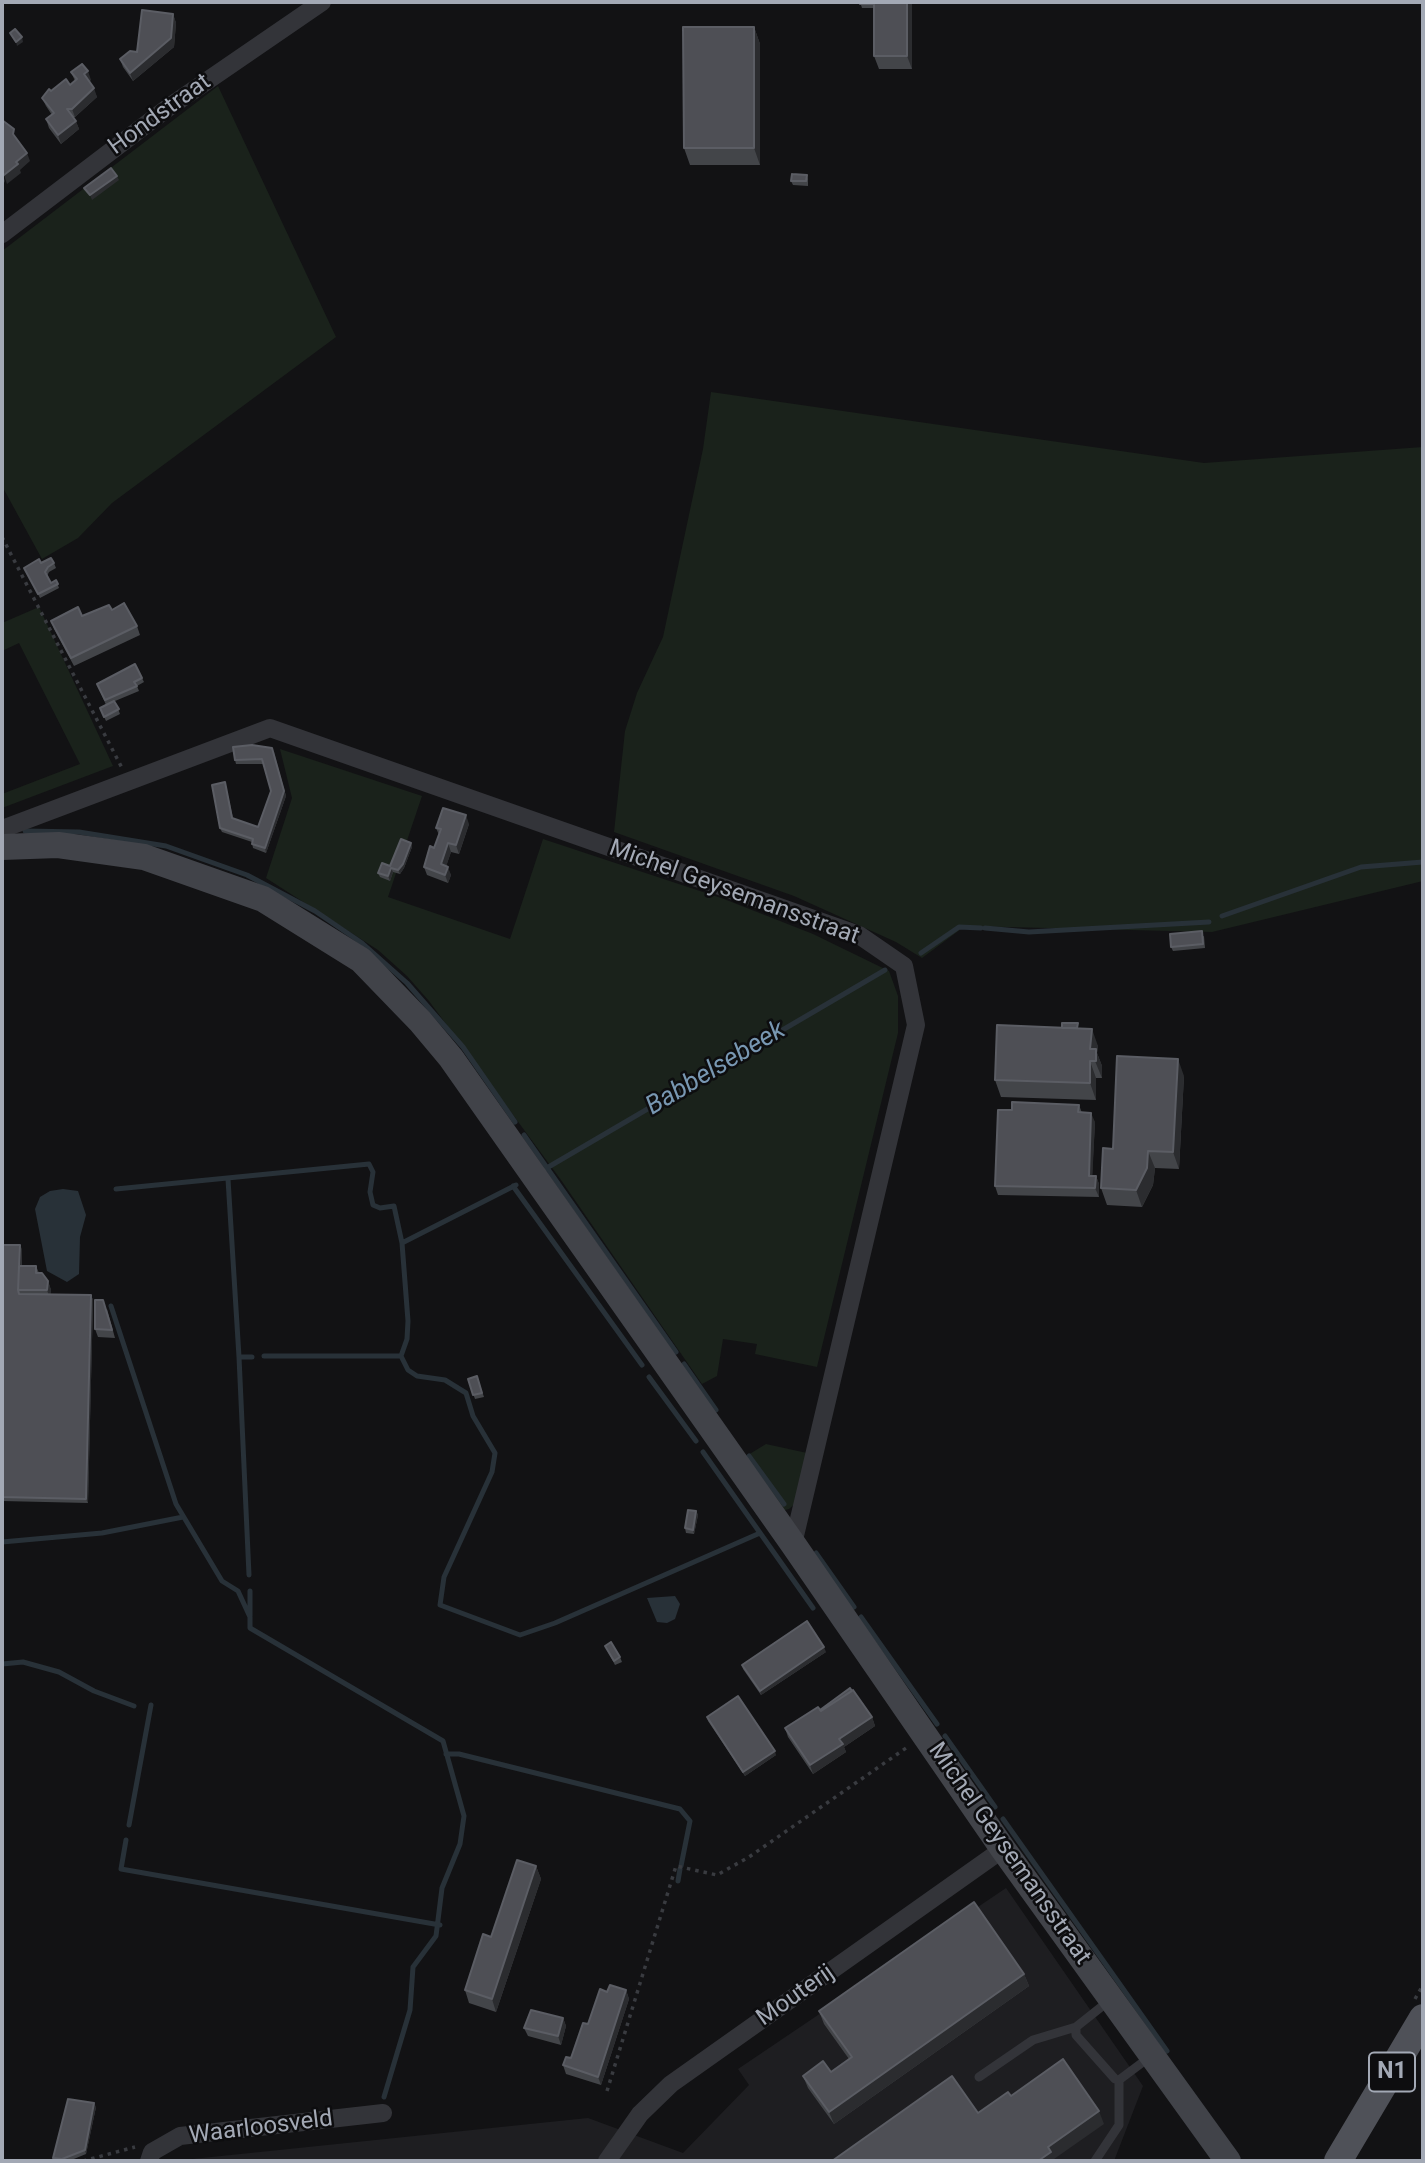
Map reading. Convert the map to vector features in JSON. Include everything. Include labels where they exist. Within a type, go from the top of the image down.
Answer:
[{"type":"main road","name":"N1","points":[[1338,2161],[1420,2006]]},
{"type":"street","name":"Hondstraat","points":[[2,234],[169,107],[322,2]]},
{"type":"street","name":"Michel Geysemansstraat","points":[[2,829],[270,728],[859,935],[904,966],[916,1025],[793,1544]]},
{"type":"street","name":"Michel Geysemansstraat","points":[[2,847],[58,845],[144,857],[263,899],[360,960],[420,1021],[451,1058],[793,1544],[1003,1849],[1228,2161]]},
{"type":"street","name":"Mouterij","points":[[607,2161],[640,2114],[671,2084],[1003,1849]]},
{"type":"street","name":"Waarloosveld","points":[[154,2155],[180,2136],[383,2113]]},
{"type":"lane","points":[[979,2077],[1033,2040],[1076,2027],[1111,1999]]},
{"type":"lane","points":[[1076,2027],[1076,2035],[1112,2077],[1119,2080]]},
{"type":"lane","points":[[1119,2080],[1152,2055]]},
{"type":"lane","points":[[1095,2161],[1119,2124],[1119,2080]]},
{"type":"path","points":[[2,537],[128,781]]},
{"type":"path","points":[[607,2091],[676,1866],[717,1875],[749,1857],[925,1735]]},
{"type":"path","points":[[1420,2006],[1423,1985]]},
{"type":"path","points":[[83,2161],[143,2145],[154,2155]]},
{"type":"shaded area","points":[[218,86],[336,337],[112,503],[78,538],[42,559],[2,486],[2,251]]},
{"type":"shaded area","points":[[711,392],[1204,463],[1423,447],[1423,881],[1212,932],[965,926],[922,958],[896,942],[794,896],[614,832],[625,731],[637,693],[663,637],[703,449]]},
{"type":"shaded area","points":[[39,607],[113,766],[2,808],[2,794],[80,764],[19,643],[2,651],[2,623]]},
{"type":"shaded area","points":[[280,749],[422,796],[388,897],[510,939],[543,839],[724,899],[813,934],[889,971],[898,996],[898,1033],[817,1367],[755,1354],[757,1344],[723,1339],[717,1376],[702,1384],[561,1180],[429,1001],[407,976],[378,950],[266,878],[292,798]]},
{"type":"shaded area","points":[[50,1191],[78,1191],[86,1215],[80,1237],[79,1274],[67,1282],[47,1271],[35,1209],[40,1197]]},
{"type":"shaded area","points":[[766,1444],[807,1453],[798,1501],[789,1509],[781,1511],[743,1458]]},
{"type":"shaded area","points":[[675,1596],[680,1604],[675,1619],[667,1623],[657,1622],[647,1598]]},
{"type":"shaded area","points":[[1006,1888],[1143,2086],[1114,2161],[173,2161],[588,2118],[683,2153],[749,2085],[738,2069]]},
{"type":"building","points":[[874,2],[907,2],[907,56],[874,56]]},
{"type":"building","points":[[142,10],[173,14],[171,38],[130,73],[120,59],[130,51],[137,52]]},
{"type":"building","points":[[683,27],[754,27],[754,148],[684,148]]},
{"type":"building","points":[[15,29],[22,37],[16,42],[10,33]]},
{"type":"building","points":[[82,64],[88,71],[84,74],[94,88],[72,109],[67,109],[76,121],[58,135],[46,119],[54,113],[42,98],[49,89],[51,91],[66,79],[70,85],[77,79],[71,72]]},
{"type":"building","points":[[2,120],[14,129],[13,134],[27,153],[4,175],[2,173]]},
{"type":"building","points":[[111,168],[117,176],[90,195],[84,188]]},
{"type":"building","points":[[792,174],[807,175],[806,181],[791,181]]},
{"type":"building","points":[[51,558],[54,563],[45,572],[51,583],[56,580],[58,584],[38,594],[24,568],[39,559],[41,563]]},
{"type":"building","points":[[124,603],[137,626],[71,658],[51,621],[78,607],[82,616],[109,605],[112,610]]},
{"type":"building","points":[[135,664],[142,678],[134,682],[137,686],[105,700],[97,684]]},
{"type":"building","points":[[114,701],[119,709],[104,717],[100,708]]},
{"type":"building","points":[[252,745],[272,748],[284,791],[265,848],[252,844],[253,839],[220,828],[212,785],[225,782],[232,818],[258,827],[271,791],[262,759],[235,760],[233,747]]},
{"type":"building","points":[[443,808],[466,815],[456,845],[448,843],[441,864],[448,867],[445,875],[424,867],[430,846],[434,848],[441,829],[436,828]]},
{"type":"building","points":[[401,839],[411,843],[403,864],[398,870],[391,868],[388,876],[378,873],[382,863],[390,866]]},
{"type":"building","points":[[1202,931],[1203,944],[1171,947],[1170,934]]},
{"type":"building","points":[[1062,1023],[1078,1023],[1077,1028],[1062,1028]]},
{"type":"building","points":[[997,1025],[1092,1029],[1090,1049],[1096,1049],[1096,1061],[1090,1061],[1090,1083],[995,1080]]},
{"type":"building","points":[[1117,1056],[1178,1059],[1173,1152],[1148,1151],[1147,1168],[1136,1190],[1101,1188],[1103,1148],[1113,1149]]},
{"type":"building","points":[[1012,1102],[1079,1105],[1078,1112],[1091,1113],[1089,1176],[1096,1176],[1095,1188],[995,1186],[998,1110],[1012,1110]]},
{"type":"building","points":[[2,1245],[20,1245],[19,1294],[91,1295],[86,1499],[2,1497]]},
{"type":"building","points":[[19,1266],[36,1266],[36,1273],[42,1273],[48,1281],[47,1290],[18,1290]]},
{"type":"building","points":[[95,1300],[103,1300],[112,1330],[95,1329]]},
{"type":"building","points":[[477,1376],[482,1393],[473,1395],[468,1379]]},
{"type":"building","points":[[688,1510],[696,1511],[693,1530],[685,1528]]},
{"type":"building","points":[[807,1621],[824,1647],[760,1691],[742,1665]]},
{"type":"building","points":[[611,1642],[620,1657],[614,1661],[605,1646]]},
{"type":"building","points":[[850,1688],[852,1691],[820,1710]]},
{"type":"building","points":[[853,1690],[872,1717],[839,1739],[843,1744],[810,1765],[785,1728],[818,1707],[821,1711]]},
{"type":"building","points":[[738,1696],[775,1751],[743,1772],[707,1717]]},
{"type":"building","points":[[517,1860],[536,1866],[492,1999],[465,1990],[483,1934],[491,1937]]},
{"type":"building","points":[[974,1902],[1024,1974],[829,2112],[803,2076],[823,2061],[831,2072],[852,2057],[819,2011]]},
{"type":"building","points":[[610,1985],[626,1990],[598,2077],[563,2065],[566,2057],[571,2058],[583,2023],[588,2024],[600,1989],[607,1992]]},
{"type":"building","points":[[531,2010],[563,2018],[558,2036],[524,2028]]},
{"type":"building","points":[[1063,2059],[1099,2111],[1048,2147],[1051,2152],[1038,2161],[832,2161],[952,2076],[978,2113],[1008,2092],[1011,2096]]},
{"type":"building","points":[[68,2099],[94,2103],[85,2150],[62,2159],[53,2158]]},
{"type":"waterway","points":[[25,831],[79,832],[166,846],[247,875],[315,911],[362,943],[407,983],[463,1047],[515,1122]]},
{"type":"waterway","name":"Babbelsebeek","points":[[1222,916],[1361,867],[1423,862]]},
{"type":"waterway","name":"Babbelsebeek","points":[[985,928],[1029,932],[1209,922]]},
{"type":"waterway","name":"Babbelsebeek","points":[[921,953],[959,927],[981,928]]},
{"type":"waterway","name":"Babbelsebeek","points":[[545,1169],[885,970]]},
{"type":"waterway","points":[[524,1135],[676,1352]]},
{"type":"waterway","points":[[116,1189],[369,1164],[373,1172],[370,1192],[373,1205],[380,1208],[394,1206],[402,1243],[516,1185]]},
{"type":"waterway","points":[[228,1179],[239,1357],[252,1357]]},
{"type":"waterway","points":[[513,1186],[642,1365]]},
{"type":"waterway","points":[[264,1356],[401,1356],[407,1339],[408,1321],[402,1243]]},
{"type":"waterway","points":[[111,1306],[176,1504],[222,1581],[238,1591],[250,1617],[250,1628],[443,1741],[464,1816],[460,1844],[442,1888],[436,1936],[413,1967],[410,2010],[384,2097]]},
{"type":"waterway","points":[[401,1356],[408,1370],[417,1376],[445,1380],[466,1393],[473,1416],[495,1453],[492,1472],[444,1577],[440,1605],[520,1635],[555,1623],[760,1533]]},
{"type":"waterway","points":[[239,1357],[249,1575]]},
{"type":"waterway","points":[[684,1364],[716,1410]]},
{"type":"waterway","points":[[649,1377],[696,1441]]},
{"type":"waterway","points":[[703,1452],[813,1608]]},
{"type":"waterway","points":[[749,1456],[784,1504]]},
{"type":"waterway","points":[[2,1542],[102,1533],[183,1517]]},
{"type":"waterway","points":[[816,1553],[854,1607]]},
{"type":"waterway","points":[[250,1591],[250,1616]]},
{"type":"waterway","points":[[861,1617],[937,1724]]},
{"type":"waterway","points":[[2,1664],[23,1662],[59,1672],[94,1691],[134,1706]]},
{"type":"waterway","points":[[129,1825],[151,1705]]},
{"type":"waterway","points":[[945,1736],[995,1807]]},
{"type":"waterway","points":[[446,1754],[459,1754],[680,1809],[690,1821],[681,1866]]},
{"type":"waterway","points":[[1003,1819],[1167,2051]]},
{"type":"waterway","points":[[126,1840],[121,1869],[440,1925]]},
{"type":"waterway","points":[[678,1881],[680,1869]]}]
